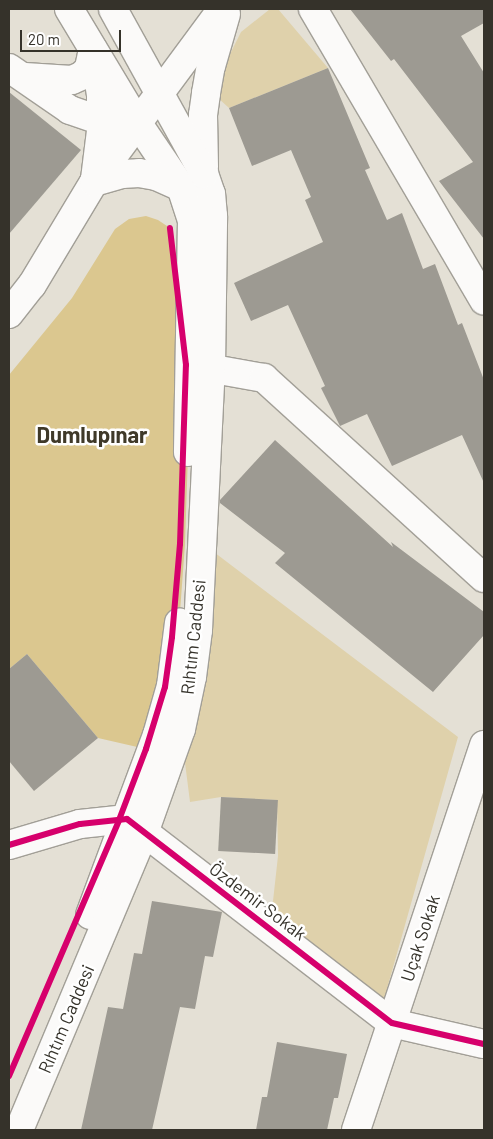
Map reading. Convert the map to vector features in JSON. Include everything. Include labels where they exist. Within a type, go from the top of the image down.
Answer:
[{"type":"main road","points":[[69,9],[137,122],[180,187]]},
{"type":"main road","points":[[113,9],[204,174]]},
{"type":"main road","points":[[9,314],[32,285],[94,182],[222,9]]},
{"type":"main road","points":[[204,174],[202,138],[206,93],[214,53],[228,9]]},
{"type":"main road","points":[[313,9],[484,301]]},
{"type":"main road","points":[[15,72],[72,80],[83,75],[89,68],[93,49]]},
{"type":"main road","points":[[93,49],[100,78],[101,121],[94,182]]},
{"type":"main road","points":[[15,72],[70,110],[101,121],[122,125],[137,122]]},
{"type":"main road","points":[[94,182],[122,174],[139,173],[156,176],[180,187]]},
{"type":"main road","name":"Rıhtım Caddesi","points":[[19,1130],[136,826],[157,735],[171,686],[178,639],[213,216],[211,194],[204,174]]},
{"type":"main road","name":"Rıhtım Caddesi","points":[[180,187],[192,220],[201,366]]},
{"type":"main road","points":[[201,366],[264,378],[484,578]]},
{"type":"main road","name":"Uçak Sokak","points":[[356,1130],[484,745]]},
{"type":"main road","points":[[9,845],[80,824],[136,826]]},
{"type":"main road","name":"Rıhtım Caddesi","points":[[9,1113],[60,991],[136,826]]},
{"type":"main road","name":"Özdemir Sokak","points":[[136,826],[392,1023],[484,1044]]},
{"type":"shaded area","points":[[270,9],[278,9],[328,68],[229,108],[217,97],[225,64],[241,32]]},
{"type":"shaded area","points":[[146,216],[158,220],[170,228],[191,365],[185,544],[178,639],[146,749],[98,738],[27,654],[9,669],[9,375],[72,298],[115,229],[129,219]]},
{"type":"shaded area","points":[[202,543],[458,737],[383,1003],[272,910],[278,856],[277,800],[221,797],[190,802],[183,747]]},
{"type":"building","points":[[350,9],[484,9],[484,23],[461,36],[484,73],[484,239],[439,181],[473,162],[394,59],[391,61]]},
{"type":"building","points":[[328,68],[370,168],[365,170],[387,220],[402,213],[423,269],[435,264],[458,325],[462,323],[484,380],[484,483],[462,435],[392,466],[367,414],[340,426],[321,388],[325,386],[288,305],[251,321],[234,283],[323,242],[305,200],[311,197],[291,150],[252,166],[229,108]]},
{"type":"building","points":[[9,92],[81,150],[9,234]]},
{"type":"building","points":[[275,440],[393,547],[391,542],[484,612],[484,635],[433,692],[275,563],[285,553],[220,503],[220,500]]},
{"type":"building","points":[[27,654],[98,738],[34,791],[9,761],[9,669]]},
{"type":"building","points":[[221,797],[278,800],[275,854],[218,851]]},
{"type":"building","points":[[152,901],[222,912],[213,957],[205,956],[195,1009],[180,1007],[152,1130],[81,1130],[108,1007],[123,1009],[134,953],[142,954]]},
{"type":"building","points":[[277,1042],[347,1054],[338,1098],[334,1098],[327,1130],[256,1130],[262,1097],[267,1097]]},
{"type":"cycle path","points":[[9,1076],[119,820],[146,749],[165,687],[172,637],[180,544],[186,365],[170,228]]},
{"type":"cycle path","points":[[9,845],[80,824],[127,819],[392,1023],[484,1044]]},
{"type":"district","name":"Dumlupınar","points":[[92,435]]}]
